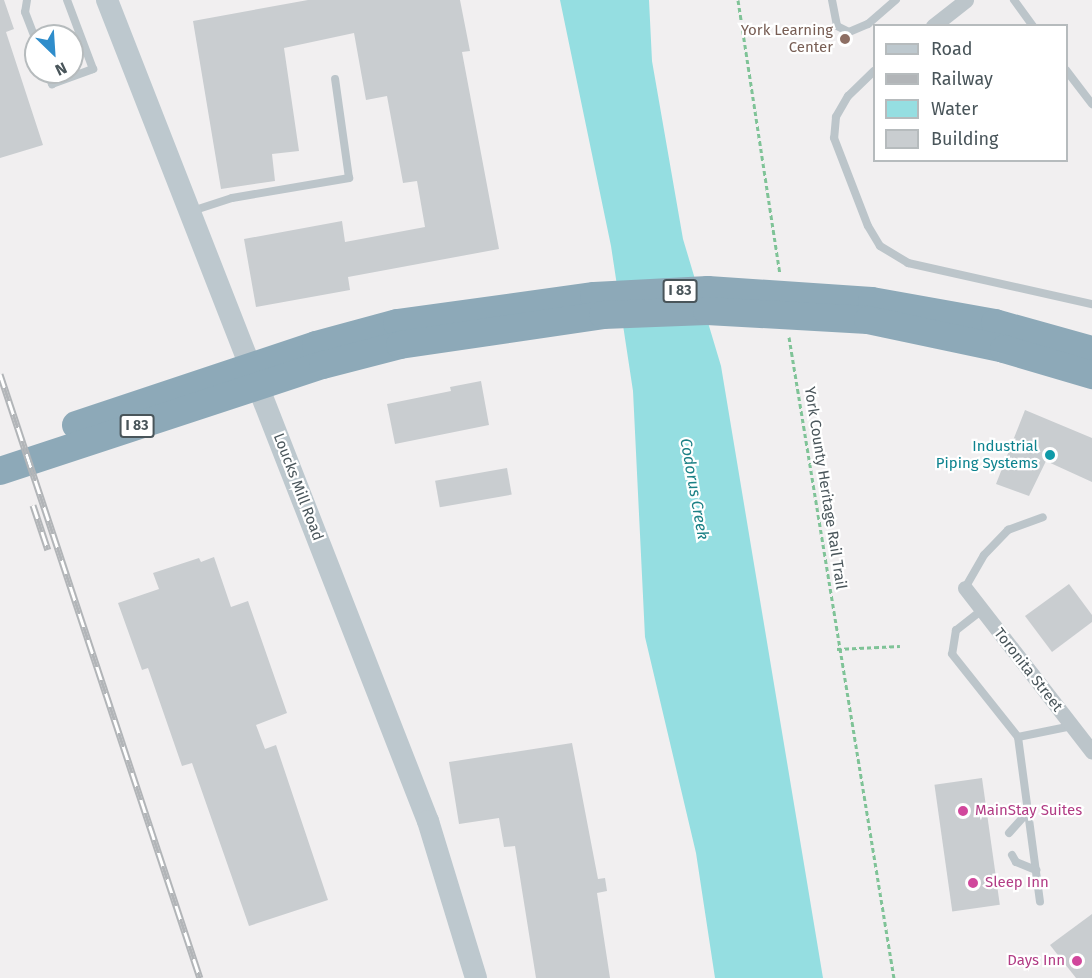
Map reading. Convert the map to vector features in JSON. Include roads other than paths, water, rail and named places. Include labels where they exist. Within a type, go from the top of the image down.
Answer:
[{"type":"highway","name":"I 83","points":[[0,471],[89,431],[320,355],[397,323],[491,319],[594,296],[708,290],[995,323],[1092,350]]},
{"type":"highway","name":"I 83","points":[[870,310],[1092,375]]},
{"type":"highway","name":"I 83","points":[[0,450],[89,431]]},
{"type":"street","name":"Loucks Mill Road","points":[[107,0],[428,821],[476,978]]},
{"type":"street","points":[[936,24],[966,0]]},
{"type":"street","name":"Toronita Street","points":[[965,588],[1092,752]]},
{"type":"lane","points":[[27,0],[25,12],[30,24]]},
{"type":"lane","points":[[68,0],[77,24]]},
{"type":"lane","points":[[832,0],[837,26],[849,32],[868,24],[896,0]]},
{"type":"lane","points":[[1014,0],[1032,24]]},
{"type":"lane","points":[[84,44],[93,69],[84,72]]},
{"type":"lane","points":[[873,72],[848,96],[836,117],[834,138],[868,226],[880,246],[908,263],[1092,304]]},
{"type":"lane","points":[[1068,73],[1092,104]]},
{"type":"lane","points":[[191,212],[232,198],[349,177],[335,79]]},
{"type":"lane","points":[[965,588],[984,555],[1008,530],[1043,517]]},
{"type":"lane","points":[[982,610],[956,630],[952,654],[1018,737],[1040,902]]},
{"type":"lane","points":[[1018,737],[1072,726]]},
{"type":"lane","points":[[1009,833],[1028,812]]},
{"type":"lane","points":[[1012,855],[1016,862],[1036,870]]},
{"type":"water","name":"Codorus Creek","points":[[560,0],[649,0],[652,61],[683,239],[721,366],[823,978],[715,978],[696,853],[645,637],[633,391],[611,246]]},
{"type":"railway","points":[[0,374],[200,978]]},
{"type":"railway","points":[[33,505],[48,550]]},
{"type":"place","name":"York Learning Center","points":[[845,39]]},
{"type":"place","name":"Industrial Piping Systems","points":[[1050,455]]},
{"type":"place","name":"MainStay Suites","points":[[963,811]]},
{"type":"place","name":"Sleep Inn","points":[[973,883]]},
{"type":"place","name":"Days Inn","points":[[1077,961]]}]
